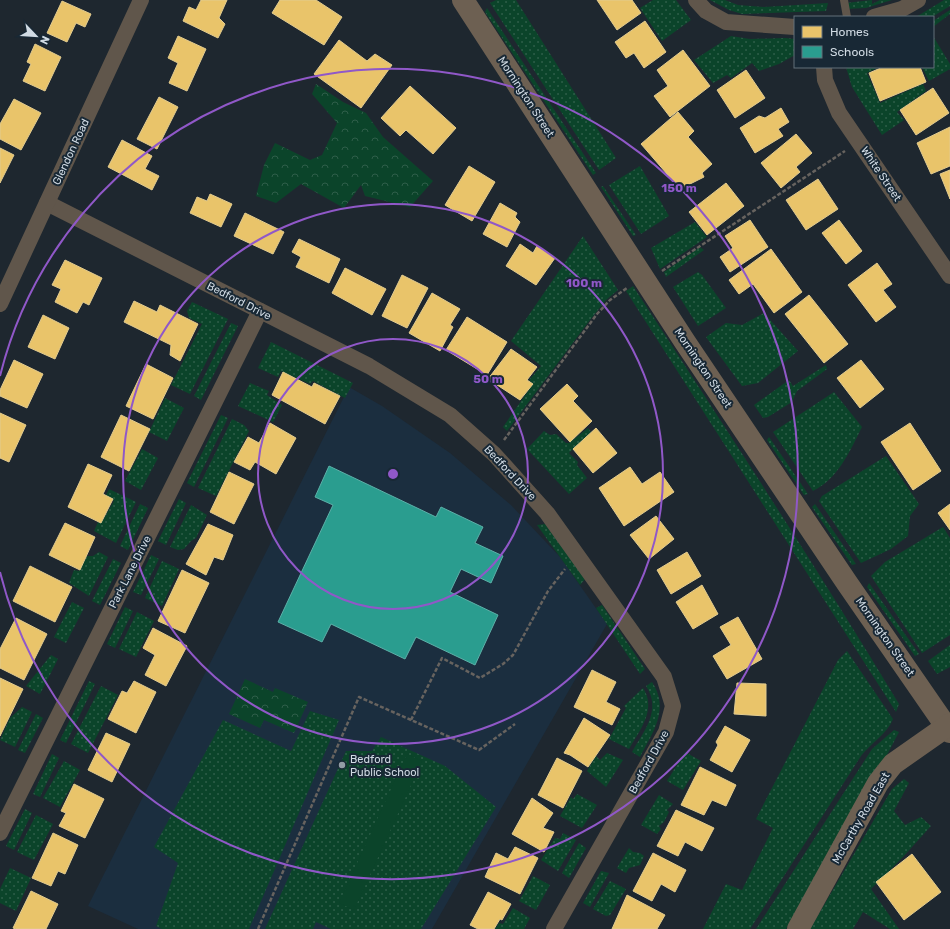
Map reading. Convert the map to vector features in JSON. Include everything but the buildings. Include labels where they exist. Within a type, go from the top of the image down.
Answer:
[{"type":"main road","name":"Mornington Street","points":[[463,0],[804,520],[949,727]]},
{"type":"main road","name":"McCarthy Road East","points":[[798,929],[878,783],[893,764],[949,727]]},
{"type":"street","name":"Glendon Road","points":[[0,304],[141,0]]},
{"type":"street","points":[[696,0],[706,11],[726,22],[794,27]]},
{"type":"street","points":[[878,16],[902,9],[918,0]]},
{"type":"street","name":"White Street","points":[[824,68],[825,80],[839,113],[950,276]]},
{"type":"street","name":"Bedford Drive","points":[[47,203],[369,366],[450,415],[494,454],[547,513],[664,677],[673,706],[672,716],[662,741],[554,929]]},
{"type":"street","name":"Park Lane Drive","points":[[0,833],[260,311]]},
{"type":"lane","points":[[844,0],[847,16]]},
{"type":"path","points":[[494,454],[610,300],[621,291],[659,272],[858,142]]},
{"type":"path","points":[[411,720],[442,658],[480,678],[503,664],[513,655],[548,591],[565,569]]},
{"type":"path","points":[[258,929],[359,698],[479,750],[515,724]]},
{"type":"shaded area","name":"Bedford Public School","points":[[349,387],[382,406],[450,453],[511,505],[560,557],[607,624],[432,929],[138,929],[88,906]]},
{"type":"green space","points":[[496,0],[516,0],[616,158],[599,170],[490,3]]},
{"type":"green space","points":[[653,0],[676,0],[691,20],[662,41],[640,8]]},
{"type":"green space","points":[[710,0],[725,0],[738,5],[764,7],[828,3],[826,11],[742,14],[729,10]]},
{"type":"green space","points":[[872,0],[872,4],[880,0],[892,0],[866,8],[846,9],[846,3]]},
{"type":"green space","points":[[944,0],[950,0],[950,6],[934,16],[918,16]]},
{"type":"green space","points":[[487,8],[596,173],[593,175],[485,12]]},
{"type":"green space","points":[[950,10],[950,14],[934,26],[934,20]]},
{"type":"green space","points":[[731,36],[750,39],[794,39],[794,56],[779,64],[759,71],[752,63],[731,78],[727,75],[713,83],[694,60]]},
{"type":"green space","points":[[934,38],[950,64],[950,69],[929,81],[922,68],[934,68]]},
{"type":"green space","points":[[846,68],[877,68],[867,73],[880,103],[923,84],[926,91],[897,112],[904,120],[882,135],[852,87]]},
{"type":"green space","points":[[316,84],[343,102],[366,113],[383,137],[433,181],[410,207],[365,196],[361,185],[344,208],[301,184],[276,203],[256,196],[264,165],[275,143],[310,160],[322,155],[337,123],[312,94]]},
{"type":"green space","points":[[640,166],[669,216],[641,234],[609,185]]},
{"type":"green space","points":[[603,186],[636,235],[633,236],[601,187]]},
{"type":"green space","points":[[695,222],[707,237],[660,269],[651,248]]},
{"type":"green space","points":[[583,236],[618,290],[606,300],[590,320],[507,431],[503,427],[533,384],[529,380],[541,366],[511,341]]},
{"type":"green space","points":[[700,247],[704,250],[666,277],[664,272]]},
{"type":"green space","points":[[698,272],[702,275],[726,308],[698,326],[673,287]]},
{"type":"green space","points":[[633,286],[768,494],[867,651],[899,704],[896,712],[626,291]]},
{"type":"green space","points":[[192,302],[228,319],[190,394],[171,385],[202,324],[189,318],[187,311]]},
{"type":"green space","points":[[764,313],[798,351],[758,383],[742,386],[706,337],[726,323],[742,325]]},
{"type":"green space","points":[[231,323],[238,326],[201,400],[194,396]]},
{"type":"green space","points":[[271,342],[353,383],[345,398],[313,381],[310,384],[281,371],[278,377],[258,368]]},
{"type":"green space","points":[[826,365],[827,369],[797,391],[792,402],[768,417],[763,418],[754,405],[789,380],[793,386]]},
{"type":"green space","points":[[250,383],[269,391],[267,395],[282,405],[273,422],[238,406]]},
{"type":"green space","points":[[834,392],[862,427],[848,455],[836,472],[822,486],[813,491],[773,432]]},
{"type":"green space","points":[[165,398],[184,408],[167,441],[149,432]]},
{"type":"green space","points":[[221,415],[228,418],[194,487],[187,483]]},
{"type":"green space","points":[[232,419],[244,425],[249,431],[216,496],[198,488]]},
{"type":"green space","points":[[588,428],[591,432],[569,453],[578,462],[577,465],[587,478],[569,494],[527,449],[544,431],[550,435],[556,434],[566,443],[569,443]]},
{"type":"green space","points":[[769,437],[808,494],[804,495],[767,440]]},
{"type":"green space","points":[[142,449],[158,458],[141,490],[125,481]]},
{"type":"green space","points":[[886,456],[919,504],[910,516],[908,536],[891,549],[861,563],[819,501],[822,496]]},
{"type":"green space","points":[[109,489],[136,502],[116,543],[94,531],[98,522],[101,523],[114,501],[106,495]]},
{"type":"green space","points":[[179,499],[186,503],[166,545],[158,541]]},
{"type":"green space","points":[[140,504],[148,508],[128,550],[120,546]]},
{"type":"green space","points":[[815,504],[856,564],[852,565],[812,507]]},
{"type":"green space","points":[[191,505],[207,515],[196,538],[184,549],[178,550],[170,547]]},
{"type":"green space","points":[[545,524],[585,579],[580,585],[537,525]]},
{"type":"green space","points":[[943,527],[950,538],[950,635],[922,653],[871,576],[885,562]]},
{"type":"green space","points":[[99,552],[108,557],[89,596],[69,583],[74,570],[79,571],[87,556],[93,556]]},
{"type":"green space","points":[[151,555],[159,559],[141,595],[133,592]]},
{"type":"green space","points":[[113,559],[121,563],[100,605],[92,601]]},
{"type":"green space","points":[[162,561],[179,569],[162,606],[145,598]]},
{"type":"green space","points":[[869,583],[919,654],[915,656],[867,587]]},
{"type":"green space","points":[[72,602],[84,608],[66,643],[54,637]]},
{"type":"green space","points":[[602,605],[645,669],[640,674],[596,608]]},
{"type":"green space","points":[[125,607],[133,611],[115,648],[107,644]]},
{"type":"green space","points":[[137,612],[154,621],[136,657],[119,649]]},
{"type":"green space","points":[[950,645],[950,667],[937,674],[928,661]]},
{"type":"green space","points":[[847,651],[893,719],[891,724],[861,756],[750,929],[703,929],[726,884],[742,890],[773,828],[756,819],[838,660]]},
{"type":"green space","points":[[51,655],[58,659],[40,694],[26,686]]},
{"type":"green space","points":[[245,679],[273,692],[275,688],[308,702],[294,733],[264,720],[260,728],[229,714]]},
{"type":"green space","points":[[89,681],[95,684],[66,743],[60,740]]},
{"type":"green space","points":[[652,682],[660,702],[660,711],[650,739],[640,757],[632,752],[650,720],[652,703],[646,686]]},
{"type":"green space","points":[[101,686],[118,695],[88,753],[71,744]]},
{"type":"green space","points":[[643,688],[647,696],[648,712],[642,727],[629,749],[609,739],[626,708],[624,706]]},
{"type":"green space","points":[[22,707],[32,712],[15,747],[0,740],[10,718]]},
{"type":"green space","points":[[310,711],[339,720],[249,929],[162,929],[156,926],[178,863],[154,847],[223,720],[291,751]]},
{"type":"green space","points":[[36,714],[43,718],[25,753],[18,750]]},
{"type":"green space","points":[[894,730],[899,732],[888,753],[786,929],[756,929],[872,749]]},
{"type":"green space","points":[[381,737],[445,766],[496,807],[421,929],[331,929],[316,922],[313,929],[265,929],[346,751],[372,751]]},
{"type":"green space","points":[[685,752],[701,761],[683,790],[667,781]]},
{"type":"green space","points":[[607,753],[623,760],[606,787],[587,771],[596,756],[600,760]]},
{"type":"green space","points":[[52,754],[59,758],[40,797],[33,794]]},
{"type":"green space","points":[[407,754],[422,761],[354,910],[339,903]]},
{"type":"green space","points":[[64,761],[80,770],[60,807],[43,798]]},
{"type":"green space","points":[[904,779],[909,783],[894,811],[905,825],[921,817],[931,826],[871,889],[899,929],[890,929],[863,912],[853,929],[810,929],[892,789]]},
{"type":"green space","points":[[577,794],[597,805],[582,828],[560,816],[571,797],[573,799]]},
{"type":"green space","points":[[659,795],[673,804],[667,810],[669,812],[664,822],[659,826],[661,829],[657,834],[641,825]]},
{"type":"green space","points":[[25,809],[32,813],[14,850],[6,846]]},
{"type":"green space","points":[[36,815],[53,824],[34,860],[17,852]]},
{"type":"green space","points":[[563,833],[576,840],[558,871],[541,860],[555,838],[560,839]]},
{"type":"green space","points":[[579,843],[586,848],[569,878],[562,873]]},
{"type":"green space","points":[[629,848],[633,852],[640,853],[644,856],[640,865],[629,868],[626,873],[617,868]]},
{"type":"green space","points":[[10,868],[31,878],[16,911],[0,903],[0,889]]},
{"type":"green space","points":[[601,871],[609,873],[590,907],[583,903]]},
{"type":"green space","points":[[533,876],[550,885],[536,910],[519,901]]},
{"type":"green space","points":[[610,881],[626,889],[610,915],[606,916],[593,909]]},
{"type":"green space","points":[[513,908],[530,918],[524,929],[495,929],[499,923],[503,924]]},
{"type":"place","name":"Bedford Public School","points":[[342,765]]}]
